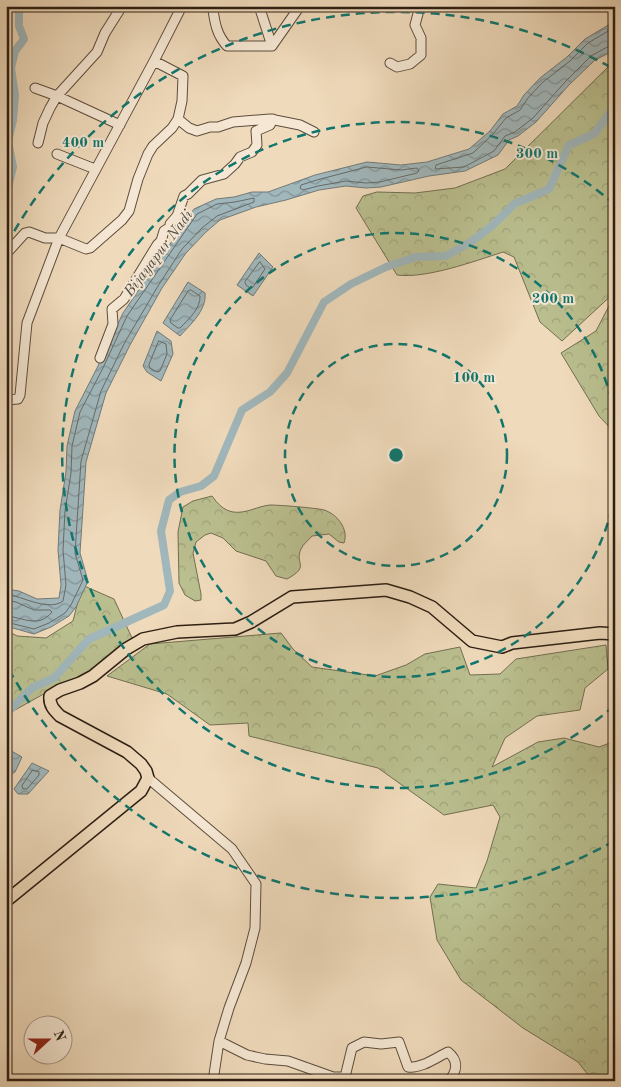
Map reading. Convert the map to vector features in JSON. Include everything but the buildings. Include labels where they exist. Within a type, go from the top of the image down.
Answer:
[{"type":"main road","points":[[6,901],[141,791],[148,778],[141,764],[127,752],[60,716],[54,711],[50,696],[87,680],[126,649],[152,637],[177,632],[235,629],[251,622],[292,597],[386,590],[410,597],[432,607],[472,641],[502,647],[512,642],[600,633],[615,634]]},
{"type":"street","points":[[38,143],[42,123],[57,96],[97,52],[122,6]]},
{"type":"street","points":[[6,400],[18,399],[20,395],[27,323],[59,238],[182,6]]},
{"type":"street","points":[[209,6],[214,10],[215,24],[220,38],[227,46],[272,46]]},
{"type":"street","points":[[259,6],[272,46]]},
{"type":"street","points":[[272,46],[300,6]]},
{"type":"street","points":[[390,63],[397,67],[410,64],[421,55],[421,38],[416,25],[420,6]]},
{"type":"street","points":[[6,254],[25,233],[29,232],[45,238],[59,238],[86,249],[90,248],[122,220],[129,211],[148,154],[178,119],[182,101],[182,76],[154,61]]},
{"type":"street","points":[[35,88],[120,125]]},
{"type":"street","points":[[178,119],[189,128],[197,131],[210,126],[218,127],[236,122],[273,119],[300,124],[314,132]]},
{"type":"street","points":[[100,358],[114,324],[112,309],[124,299],[142,272],[157,245],[161,242],[164,231],[170,227],[170,224],[177,216],[184,196],[202,180],[224,174],[236,164],[240,157],[252,152],[257,145],[256,131],[270,125],[273,119]]},
{"type":"street","points":[[57,154],[95,169]]},
{"type":"street","points":[[148,778],[232,849],[256,884],[253,936],[246,963],[228,1008],[219,1041],[213,1081]]},
{"type":"street","points":[[219,1041],[248,1055],[288,1061],[340,1078],[345,1077],[347,1073],[352,1048],[364,1042],[381,1044],[398,1042],[408,1067],[413,1068],[448,1052],[454,1057],[456,1066],[455,1072],[449,1081]]},
{"type":"green space","points":[[615,60],[615,292],[562,341],[540,322],[514,257],[503,252],[436,272],[409,276],[397,275],[356,208],[363,196],[377,192],[415,193],[455,188],[505,169]]},
{"type":"green space","points":[[615,300],[615,433],[599,416],[561,353],[596,331],[610,304]]},
{"type":"green space","points":[[212,496],[226,510],[233,512],[243,512],[270,505],[324,510],[341,523],[345,532],[344,543],[339,542],[329,534],[312,536],[303,545],[299,554],[300,568],[287,579],[276,576],[266,561],[236,551],[223,538],[211,533],[205,535],[196,542],[193,553],[201,594],[201,600],[195,601],[185,595],[179,583],[178,532],[183,507],[193,501]]},
{"type":"green space","points":[[82,585],[114,599],[132,638],[105,662],[89,673],[49,691],[6,715],[6,630],[17,636],[46,638],[73,621]]},
{"type":"green space","points":[[281,633],[293,649],[312,667],[375,676],[406,665],[425,654],[460,647],[470,675],[500,674],[516,659],[606,645],[608,669],[585,688],[580,710],[537,716],[505,738],[492,767],[538,742],[564,738],[599,747],[615,741],[615,1081],[593,1081],[578,1062],[523,1028],[461,980],[437,940],[430,897],[438,884],[476,888],[487,861],[500,817],[493,805],[444,815],[378,768],[249,736],[248,723],[210,725],[167,694],[107,676],[150,644]]},
{"type":"water","points":[[615,21],[615,47],[611,52],[595,60],[569,85],[536,122],[518,136],[509,140],[498,155],[465,171],[429,176],[381,187],[346,186],[319,190],[256,207],[220,220],[206,232],[186,253],[162,288],[106,393],[86,462],[80,553],[88,581],[76,607],[69,616],[51,627],[34,634],[6,626],[6,589],[19,591],[37,599],[59,598],[61,585],[58,550],[60,510],[66,472],[67,446],[75,411],[123,313],[194,209],[216,199],[252,192],[268,192],[315,175],[367,162],[401,165],[427,162],[469,149],[490,131],[503,114],[517,106],[524,95],[540,78],[567,57],[585,39]]},
{"type":"water","points":[[259,253],[273,267],[253,296],[237,285]]},
{"type":"water","points":[[188,282],[205,293],[205,299],[197,317],[180,336],[163,323]]},
{"type":"water","points":[[157,331],[171,341],[173,354],[161,381],[147,372],[143,366]]},
{"type":"water","points":[[6,748],[22,757],[15,772],[6,778]]},
{"type":"water","points":[[32,763],[49,771],[28,794],[18,794],[14,789]]},
{"type":"waterway","points":[[6,196],[13,167],[8,141],[13,120],[15,95],[11,68],[15,51],[24,39],[19,26],[19,11],[24,6]]},
{"type":"waterway","points":[[9,711],[32,688],[54,678],[89,639],[164,605],[170,591],[161,531],[169,500],[180,492],[201,486],[214,476],[242,410],[270,392],[287,373],[324,302],[351,284],[386,267],[416,257],[446,256],[471,242],[493,225],[514,204],[549,189],[569,145],[594,134],[615,106]]},
{"type":"waterway","points":[[6,714],[9,711]]},
{"type":"water label","name":"Bijayapur Nadi","points":[[158,253]]}]
